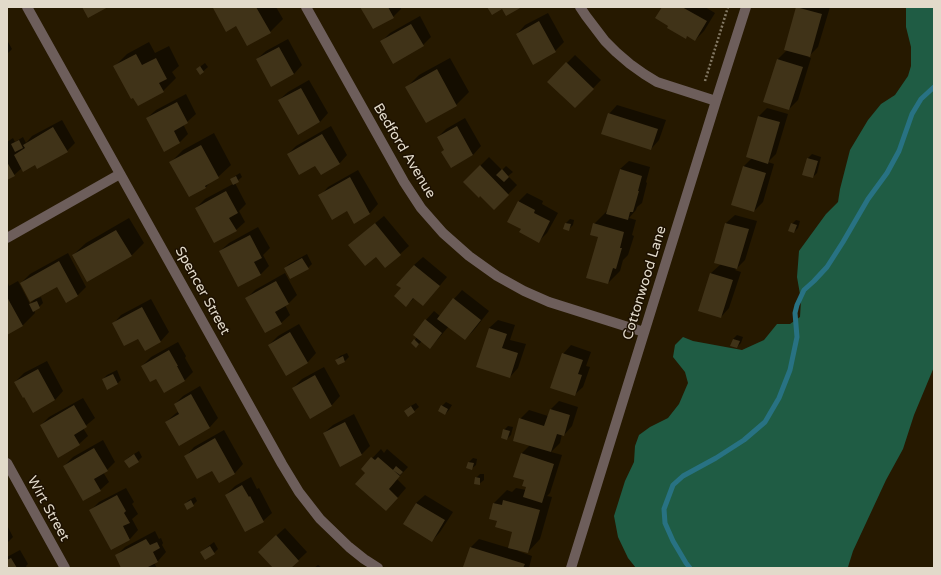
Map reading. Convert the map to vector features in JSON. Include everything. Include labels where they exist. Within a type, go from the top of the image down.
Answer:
[{"type":"street","name":"Spencer Street","points":[[28,7],[278,457],[299,492],[320,519],[349,547],[378,568]]},
{"type":"street","name":"Bedford Avenue","points":[[306,7],[404,182],[421,208],[443,233],[469,256],[497,276],[524,291],[549,302],[644,332]]},
{"type":"street","points":[[580,7],[605,41],[630,64],[644,74],[657,82],[716,101]]},
{"type":"street","name":"Cottonwood Lane","points":[[571,568],[746,7]]},
{"type":"street","points":[[7,238],[120,174]]},
{"type":"street","name":"Wirt Street","points":[[7,463],[65,568]]},
{"type":"path","points":[[705,82],[728,7]]},
{"type":"green space","points":[[906,7],[934,7],[934,367],[914,415],[903,449],[886,480],[853,551],[848,568],[636,568],[628,558],[618,537],[614,516],[625,481],[634,462],[635,446],[639,435],[650,427],[668,418],[679,404],[688,383],[685,372],[673,357],[675,345],[683,337],[693,341],[742,350],[764,340],[777,324],[790,324],[800,317],[801,300],[797,277],[799,251],[826,214],[838,202],[850,150],[868,120],[881,104],[895,95],[908,76],[911,66],[911,47],[906,27]]},
{"type":"building","points":[[82,7],[108,7],[88,18]]},
{"type":"building","points":[[256,7],[271,33],[247,46],[236,26],[226,32],[213,8]]},
{"type":"building","points":[[360,7],[388,7],[394,18],[373,29]]},
{"type":"building","points":[[487,7],[522,7],[506,16],[502,9],[492,15]]},
{"type":"building","points":[[662,7],[682,7],[707,21],[695,41],[687,36],[686,39],[667,28],[668,26],[655,18]]},
{"type":"building","points":[[796,7],[822,14],[810,57],[784,50]]},
{"type":"building","points":[[539,21],[556,52],[533,65],[516,34]]},
{"type":"building","points":[[411,24],[424,46],[393,64],[380,41]]},
{"type":"building","points":[[279,47],[294,74],[271,87],[256,59]]},
{"type":"building","points":[[136,54],[142,65],[156,58],[167,79],[159,83],[164,92],[138,106],[133,98],[131,99],[113,66]]},
{"type":"building","points":[[777,59],[803,67],[789,110],[763,102]]},
{"type":"building","points":[[566,62],[594,89],[575,108],[547,82]]},
{"type":"building","points":[[200,66],[204,72],[200,75],[196,69]]},
{"type":"building","points":[[437,69],[457,106],[426,123],[405,87]]},
{"type":"building","points":[[301,88],[320,122],[298,135],[278,100]]},
{"type":"building","points":[[177,102],[188,123],[174,131],[180,143],[164,152],[146,118]]},
{"type":"building","points":[[608,113],[658,129],[651,150],[601,134]]},
{"type":"building","points":[[758,116],[780,122],[768,164],[746,157]]},
{"type":"building","points":[[457,126],[473,155],[451,168],[441,152],[444,150],[437,137]]},
{"type":"building","points":[[53,127],[68,152],[37,169],[35,165],[23,172],[14,155],[25,148],[23,145]]},
{"type":"building","points":[[322,134],[340,164],[321,175],[315,166],[299,175],[287,154]]},
{"type":"building","points":[[19,140],[23,148],[15,152],[11,144]]},
{"type":"building","points":[[201,145],[219,178],[205,186],[206,188],[189,197],[169,162]]},
{"type":"building","points":[[807,158],[818,161],[813,178],[802,175]]},
{"type":"building","points":[[7,162],[15,176],[7,180]]},
{"type":"building","points":[[480,165],[509,195],[494,210],[463,182]]},
{"type":"building","points":[[743,166],[766,173],[754,212],[731,205]]},
{"type":"building","points":[[502,169],[509,177],[504,182],[496,175]]},
{"type":"building","points":[[620,169],[642,176],[633,212],[630,212],[628,220],[606,214]]},
{"type":"building","points":[[236,176],[239,182],[233,185],[230,179]]},
{"type":"building","points":[[350,177],[370,214],[354,224],[347,211],[332,220],[318,195]]},
{"type":"building","points":[[226,191],[238,213],[229,218],[237,231],[214,243],[195,208]]},
{"type":"building","points":[[518,201],[535,210],[534,213],[550,221],[539,243],[519,232],[521,229],[507,222]]},
{"type":"building","points":[[375,223],[401,255],[385,268],[376,257],[365,266],[348,245]]},
{"type":"building","points":[[565,223],[571,224],[569,231],[563,229]]},
{"type":"building","points":[[593,223],[624,232],[620,248],[622,248],[616,269],[613,268],[608,284],[586,278],[598,237],[590,235]]},
{"type":"building","points":[[725,223],[749,229],[737,269],[714,263]]},
{"type":"building","points":[[791,223],[797,225],[794,233],[788,231]]},
{"type":"building","points":[[116,230],[132,256],[87,282],[72,255]]},
{"type":"building","points":[[250,235],[262,258],[254,262],[261,275],[238,287],[219,251]]},
{"type":"building","points":[[302,258],[309,269],[290,279],[284,268]]},
{"type":"building","points":[[59,261],[78,296],[66,303],[57,287],[30,302],[20,283]]},
{"type":"building","points":[[414,265],[440,286],[423,306],[413,298],[406,307],[394,296],[401,288],[396,285]]},
{"type":"building","points":[[710,273],[733,280],[721,318],[698,311]]},
{"type":"building","points":[[276,281],[289,304],[275,312],[282,324],[265,333],[245,298]]},
{"type":"building","points":[[7,297],[23,326],[7,335]]},
{"type":"building","points":[[453,298],[481,320],[465,340],[437,319]]},
{"type":"building","points":[[37,301],[40,308],[33,312],[29,304]]},
{"type":"building","points":[[142,307],[161,342],[145,351],[138,339],[124,346],[112,323]]},
{"type":"building","points":[[425,319],[442,333],[430,349],[413,335]]},
{"type":"building","points":[[489,328],[507,334],[502,348],[518,353],[510,378],[476,367]]},
{"type":"building","points":[[290,332],[308,363],[286,376],[268,345]]},
{"type":"building","points":[[414,339],[419,344],[416,348],[411,343]]},
{"type":"building","points":[[733,339],[740,341],[737,348],[730,346]]},
{"type":"building","points":[[169,350],[185,381],[164,393],[156,379],[150,382],[141,366]]},
{"type":"building","points":[[562,353],[583,360],[578,374],[582,375],[575,396],[550,388]]},
{"type":"building","points":[[343,356],[345,362],[338,365],[335,360]]},
{"type":"building","points":[[38,369],[55,400],[33,413],[14,382]]},
{"type":"building","points":[[113,374],[118,384],[107,390],[102,379]]},
{"type":"building","points":[[315,375],[332,406],[310,419],[292,388]]},
{"type":"building","points":[[191,394],[210,428],[179,446],[165,422],[179,414],[174,404]]},
{"type":"building","points":[[74,405],[87,427],[74,435],[80,445],[58,458],[40,425]]},
{"type":"building","points":[[441,405],[448,409],[445,415],[438,411]]},
{"type":"building","points":[[411,406],[415,412],[408,417],[404,411]]},
{"type":"building","points":[[550,409],[570,415],[564,436],[557,434],[551,452],[513,441],[519,418],[544,426]]},
{"type":"building","points":[[345,422],[362,455],[340,467],[323,433]]},
{"type":"building","points":[[503,429],[510,431],[507,440],[501,438]]},
{"type":"building","points":[[215,438],[235,474],[219,483],[212,471],[197,479],[184,456]]},
{"type":"building","points":[[94,448],[108,471],[94,479],[101,491],[83,501],[63,466]]},
{"type":"building","points":[[521,453],[554,464],[542,503],[523,497],[526,487],[522,486],[524,480],[513,477]]},
{"type":"building","points":[[134,454],[139,462],[129,468],[124,461]]},
{"type":"building","points":[[371,457],[375,460],[378,457],[400,476],[389,489],[398,498],[386,511],[355,484],[365,473],[361,469]]},
{"type":"building","points":[[468,462],[474,463],[472,470],[466,468]]},
{"type":"building","points":[[396,466],[403,472],[400,475],[393,470]]},
{"type":"building","points":[[475,477],[480,478],[480,485],[474,484]]},
{"type":"building","points":[[242,485],[249,497],[250,496],[264,522],[245,532],[225,495]]},
{"type":"building","points":[[117,495],[126,511],[124,513],[130,523],[123,526],[130,540],[111,550],[89,510]]},
{"type":"building","points":[[191,500],[194,506],[187,510],[184,504]]},
{"type":"building","points":[[503,500],[540,510],[528,553],[508,548],[512,532],[495,527],[497,521],[489,519],[493,503],[502,505]]},
{"type":"building","points":[[416,503],[445,520],[432,542],[403,524]]},
{"type":"building","points":[[276,535],[299,561],[291,568],[273,568],[258,552]]},
{"type":"building","points":[[146,539],[150,545],[157,542],[160,548],[153,552],[158,562],[146,568],[121,568],[115,555]]},
{"type":"building","points":[[210,546],[215,554],[205,560],[200,552]]},
{"type":"building","points":[[470,547],[525,564],[523,568],[463,567]]},
{"type":"building","points":[[11,558],[17,568],[7,568],[7,560]]},
{"type":"waterway","points":[[690,568],[673,541],[665,523],[664,509],[673,485],[683,476],[716,458],[744,440],[765,422],[779,398],[790,370],[797,337],[795,313],[804,290],[827,267],[868,199],[887,173],[899,151],[912,114],[921,99],[934,87]]}]
